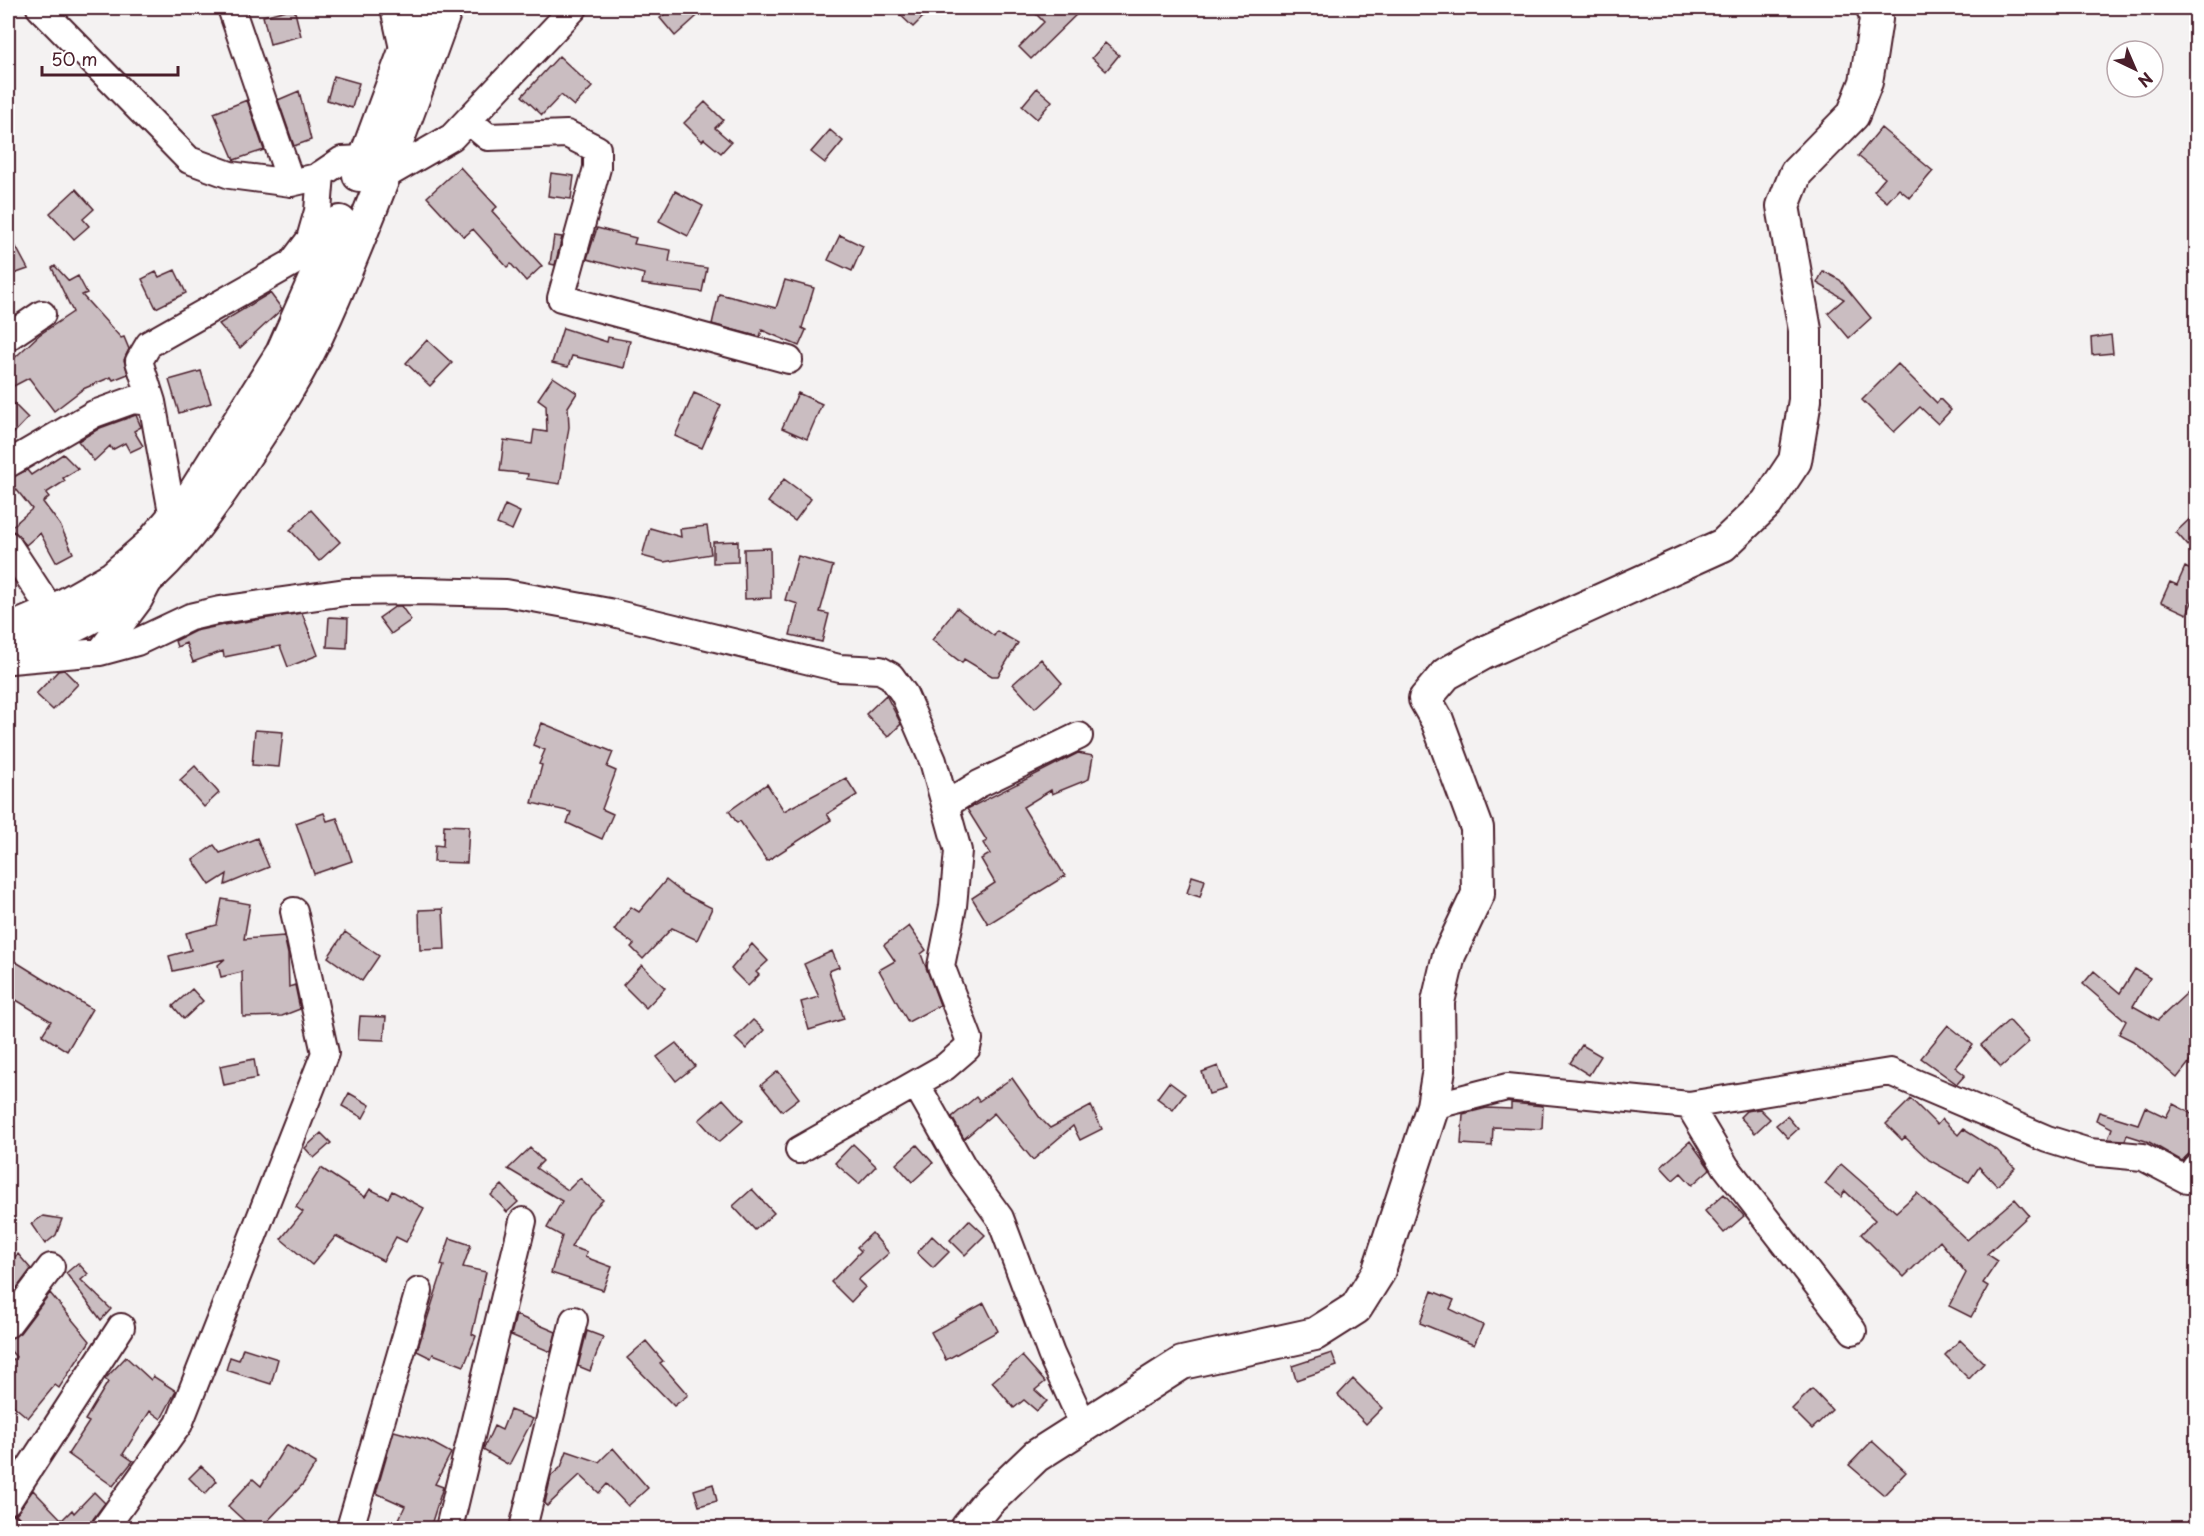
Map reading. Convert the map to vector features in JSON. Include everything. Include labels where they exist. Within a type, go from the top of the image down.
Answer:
[{"type":"main road","points":[[398,103],[404,53],[421,8]]},
{"type":"main road","points":[[8,656],[103,612],[147,577],[183,543],[262,431],[326,317],[373,169],[398,103],[446,8]]},
{"type":"main road","points":[[966,1528],[989,1501],[1036,1456],[1182,1363],[1315,1334],[1356,1308],[1378,1273],[1433,1106],[1439,1069],[1438,1002],[1449,955],[1478,894],[1477,828],[1437,720],[1425,699],[1446,674],[1484,653],[1723,545],[1767,503],[1795,461],[1805,400],[1805,330],[1783,206],[1796,173],[1853,115],[1866,82],[1876,19],[1873,8]]},
{"type":"main road","points":[[8,631],[52,612],[112,578],[150,545],[194,494],[282,353],[325,259],[373,169]]},
{"type":"street","points":[[40,8],[189,160],[230,175],[291,183],[321,174],[342,160],[373,169],[452,137],[574,8]]},
{"type":"street","points":[[231,8],[291,183]]},
{"type":"street","points":[[394,8],[404,53]]},
{"type":"street","points":[[469,121],[488,136],[567,134],[597,149],[597,168],[561,298],[789,360]]},
{"type":"street","points":[[173,518],[152,402],[139,361],[149,344],[292,262],[310,239],[318,211],[321,174]]},
{"type":"street","points":[[8,337],[42,315]]},
{"type":"street","points":[[8,464],[94,414],[133,400],[152,402]]},
{"type":"street","points":[[8,545],[52,612]]},
{"type":"street","points":[[100,652],[145,590],[147,577]]},
{"type":"street","points":[[8,660],[100,652],[137,642],[190,617],[220,610],[346,592],[506,592],[609,612],[839,668],[880,670],[891,676],[904,694],[933,761],[947,804],[958,851],[953,906],[941,966],[969,1039],[967,1048],[958,1058],[799,1150]]},
{"type":"street","points":[[947,804],[979,784],[1048,753],[1079,736]]},
{"type":"street","points":[[105,1528],[178,1424],[325,1053],[294,911]]},
{"type":"street","points":[[1433,1106],[1507,1087],[1689,1106],[1890,1072],[2048,1139],[2089,1152],[2143,1157],[2187,1180],[2196,1167]]},
{"type":"street","points":[[916,1084],[963,1167],[1000,1218],[1051,1354],[1084,1426]]},
{"type":"street","points":[[1689,1106],[1726,1167],[1853,1331]]},
{"type":"street","points":[[449,1528],[523,1221]]},
{"type":"street","points":[[8,1324],[51,1267]]},
{"type":"street","points":[[350,1528],[419,1291]]},
{"type":"street","points":[[523,1528],[574,1320]]},
{"type":"street","points":[[8,1501],[121,1327]]},
{"type":"building","points":[[294,8],[301,36],[270,44],[263,16]]},
{"type":"building","points":[[672,8],[706,8],[675,36],[660,18]]},
{"type":"building","points":[[893,8],[932,8],[913,27]]},
{"type":"building","points":[[1030,8],[1083,8],[1031,59],[1019,47],[1044,22]]},
{"type":"building","points":[[1105,43],[1119,55],[1106,71],[1092,58]]},
{"type":"building","points":[[559,56],[592,87],[574,106],[561,95],[542,115],[522,96]]},
{"type":"building","points":[[334,76],[359,83],[352,108],[327,100]]},
{"type":"building","points":[[1037,88],[1052,101],[1037,119],[1022,106]]},
{"type":"building","points":[[299,91],[311,140],[294,146],[278,100]]},
{"type":"building","points":[[247,100],[264,150],[234,160],[214,113]]},
{"type":"building","points":[[705,102],[723,120],[715,128],[731,142],[721,153],[704,139],[702,141],[684,123]]},
{"type":"building","points":[[1881,128],[1933,171],[1910,198],[1899,189],[1887,202],[1874,191],[1885,178],[1858,156]]},
{"type":"building","points":[[830,130],[843,141],[825,163],[811,152]]},
{"type":"building","points":[[460,167],[497,207],[492,211],[542,266],[526,281],[511,264],[507,267],[473,229],[464,237],[427,197]]},
{"type":"building","points":[[551,173],[574,176],[571,199],[548,196]]},
{"type":"building","points":[[76,189],[94,209],[83,219],[89,226],[74,239],[50,213]]},
{"type":"building","points":[[675,191],[703,206],[688,236],[659,221]]},
{"type":"building","points":[[597,228],[636,238],[634,244],[671,250],[669,262],[707,268],[702,292],[642,284],[644,274],[587,259]]},
{"type":"building","points":[[8,232],[28,269],[11,275],[8,265]]},
{"type":"building","points":[[840,235],[863,246],[852,271],[828,260]]},
{"type":"building","points":[[554,236],[562,237],[555,265],[550,264]]},
{"type":"building","points":[[55,266],[69,281],[78,276],[87,293],[82,295],[121,338],[124,337],[129,349],[124,360],[128,374],[113,380],[111,377],[83,389],[54,411],[29,378],[8,389],[8,364],[39,335],[73,312],[52,268]]},
{"type":"building","points":[[175,270],[186,293],[156,308],[142,279],[156,272],[159,277]]},
{"type":"building","points":[[1823,271],[1840,280],[1871,318],[1849,338],[1828,313],[1844,299],[1817,283]]},
{"type":"building","points":[[785,280],[814,288],[802,328],[806,330],[799,346],[762,330],[760,337],[712,324],[719,294],[776,308]]},
{"type":"building","points":[[270,293],[282,309],[240,348],[219,324]]},
{"type":"building","points":[[563,328],[607,342],[608,337],[630,341],[624,368],[572,356],[568,367],[552,363]]},
{"type":"building","points":[[2111,335],[2113,353],[2092,355],[2091,338]]},
{"type":"building","points":[[427,340],[452,363],[430,386],[406,363]]},
{"type":"building","points":[[1898,364],[1937,403],[1940,399],[1951,410],[1938,424],[1920,407],[1894,432],[1862,400]]},
{"type":"building","points":[[201,371],[211,403],[179,413],[169,380]]},
{"type":"building","points":[[553,377],[577,393],[568,407],[569,427],[560,484],[527,479],[528,474],[500,471],[504,440],[532,444],[534,430],[547,432],[546,405],[538,399]]},
{"type":"building","points":[[694,393],[721,405],[702,448],[675,436]]},
{"type":"building","points":[[798,393],[822,404],[807,439],[782,428]]},
{"type":"building","points":[[8,398],[28,418],[8,439]]},
{"type":"building","points":[[136,415],[141,427],[134,431],[143,446],[130,452],[125,443],[112,450],[110,446],[94,461],[78,441],[100,428]]},
{"type":"building","points":[[63,454],[78,469],[46,493],[49,497],[43,502],[60,525],[73,553],[56,562],[40,533],[26,545],[15,532],[8,530],[32,509],[8,479],[27,470],[31,475]]},
{"type":"building","points":[[784,479],[811,499],[795,521],[768,502]]},
{"type":"building","points":[[505,505],[520,512],[512,530],[497,524]]},
{"type":"building","points":[[311,510],[340,542],[319,561],[290,530]]},
{"type":"building","points":[[2196,513],[2196,555],[2176,532]]},
{"type":"building","points":[[707,526],[711,554],[664,562],[642,556],[650,528],[681,537],[680,529]]},
{"type":"building","points":[[738,541],[738,562],[713,563],[713,542]]},
{"type":"building","points":[[770,548],[771,598],[745,599],[744,549]]},
{"type":"building","points":[[798,556],[833,566],[820,612],[829,614],[822,642],[790,635],[798,604],[785,600]]},
{"type":"building","points":[[2185,567],[2196,573],[2196,593],[2187,614],[2161,602],[2170,582],[2177,585]]},
{"type":"building","points":[[396,606],[401,606],[411,620],[391,634],[379,618]]},
{"type":"building","points":[[957,608],[994,636],[997,631],[1018,643],[998,676],[992,676],[964,659],[962,663],[932,640]]},
{"type":"building","points":[[302,613],[318,655],[288,667],[280,646],[224,657],[223,651],[193,662],[186,643],[177,647],[175,641],[195,631]]},
{"type":"building","points":[[329,617],[348,618],[347,648],[327,647]]},
{"type":"building","points":[[1041,659],[1062,683],[1035,708],[1013,684]]},
{"type":"building","points":[[64,670],[78,684],[53,710],[36,694],[58,671]]},
{"type":"building","points":[[886,695],[901,724],[888,737],[866,714]]},
{"type":"building","points":[[542,723],[613,752],[607,767],[616,771],[602,809],[613,814],[602,839],[567,823],[571,812],[532,803],[542,765],[539,764],[545,750],[533,745]]},
{"type":"building","points":[[255,730],[283,732],[279,767],[252,765]]},
{"type":"building","points":[[1078,753],[1093,756],[1089,779],[1052,794],[1051,790],[1023,807],[1065,876],[988,924],[972,898],[995,883],[981,859],[990,854],[983,843],[987,841],[967,809]]},
{"type":"building","points":[[195,766],[219,793],[204,807],[180,780]]},
{"type":"building","points":[[846,778],[857,795],[827,814],[831,820],[767,861],[740,821],[737,823],[729,811],[767,784],[784,811]]},
{"type":"building","points":[[324,813],[327,821],[337,818],[352,861],[314,874],[296,823]]},
{"type":"building","points":[[444,825],[469,826],[467,863],[434,862],[435,845],[443,846]]},
{"type":"building","points":[[257,838],[269,867],[225,885],[227,874],[210,885],[193,860],[214,845],[220,853]]},
{"type":"building","points":[[1192,876],[1205,880],[1200,897],[1187,893]]},
{"type":"building","points":[[666,880],[684,894],[712,908],[697,940],[672,928],[643,959],[631,947],[634,944],[614,930],[631,907],[639,912]]},
{"type":"building","points":[[222,899],[250,904],[244,939],[284,936],[288,954],[289,987],[295,985],[300,1009],[282,1016],[243,1017],[242,972],[221,977],[218,965],[225,959],[173,971],[169,956],[191,950],[186,933],[217,925]]},
{"type":"building","points":[[443,909],[445,949],[420,950],[419,910]]},
{"type":"building","points":[[909,926],[926,950],[921,954],[940,1005],[908,1022],[879,970],[895,961],[884,945]]},
{"type":"building","points":[[345,932],[379,956],[362,981],[328,957]]},
{"type":"building","points":[[752,944],[768,961],[756,972],[759,975],[748,986],[731,969]]},
{"type":"building","points":[[832,951],[839,967],[829,971],[844,1019],[809,1030],[801,1002],[819,997],[804,964]]},
{"type":"building","points":[[8,957],[92,1009],[67,1051],[42,1035],[51,1021],[8,995]]},
{"type":"building","points":[[642,965],[665,988],[646,1008],[623,985]]},
{"type":"building","points":[[2135,969],[2150,978],[2133,1006],[2158,1020],[2187,993],[2196,1003],[2196,1054],[2177,1078],[2133,1041],[2119,1034],[2126,1021],[2083,984],[2094,971],[2120,993]]},
{"type":"building","points":[[192,989],[203,1001],[184,1019],[173,1006]]},
{"type":"building","points":[[360,1016],[386,1017],[384,1040],[358,1039]]},
{"type":"building","points":[[753,1020],[764,1030],[746,1049],[735,1038]]},
{"type":"building","points":[[2009,1020],[2029,1042],[2001,1067],[1981,1045]]},
{"type":"building","points":[[1948,1025],[1973,1045],[1955,1067],[1965,1075],[1957,1084],[1921,1058]]},
{"type":"building","points":[[676,1043],[695,1066],[676,1081],[657,1057]]},
{"type":"building","points":[[1582,1045],[1601,1056],[1589,1075],[1570,1063]]},
{"type":"building","points":[[254,1059],[257,1078],[224,1085],[220,1066]]},
{"type":"building","points":[[1218,1066],[1226,1089],[1209,1094],[1202,1072]]},
{"type":"building","points":[[778,1071],[799,1098],[782,1111],[761,1085]]},
{"type":"building","points":[[1012,1078],[1040,1118],[1050,1128],[1091,1106],[1102,1129],[1080,1140],[1073,1126],[1033,1160],[994,1113],[964,1139],[952,1117],[976,1097],[979,1101]]},
{"type":"building","points":[[1169,1082],[1185,1094],[1173,1110],[1157,1098]]},
{"type":"building","points":[[349,1093],[370,1105],[363,1118],[342,1106]]},
{"type":"building","points":[[723,1099],[743,1121],[719,1142],[699,1120]]},
{"type":"building","points":[[1911,1099],[1937,1125],[1942,1119],[1958,1135],[1963,1129],[1997,1150],[2015,1168],[1997,1186],[1979,1167],[1969,1182],[1929,1160],[1905,1137],[1902,1140],[1886,1124]]},
{"type":"building","points":[[1511,1103],[1543,1106],[1542,1129],[1493,1127],[1492,1146],[1461,1144],[1463,1114],[1487,1108],[1511,1109]]},
{"type":"building","points":[[2173,1104],[2196,1116],[2196,1152],[2189,1154],[2182,1161],[2149,1142],[2127,1135],[2125,1140],[2108,1139],[2112,1128],[2096,1120],[2099,1112],[2138,1124],[2145,1107],[2166,1117]]},
{"type":"building","points":[[1760,1109],[1770,1119],[1755,1133],[1740,1117],[1746,1111]]},
{"type":"building","points":[[1787,1116],[1798,1129],[1788,1138],[1776,1125]]},
{"type":"building","points":[[321,1133],[331,1143],[314,1158],[305,1148]]},
{"type":"building","points":[[1690,1141],[1710,1169],[1692,1185],[1681,1173],[1673,1180],[1661,1167]]},
{"type":"building","points":[[853,1144],[876,1166],[859,1184],[835,1163]]},
{"type":"building","points":[[917,1145],[933,1163],[912,1182],[896,1164]]},
{"type":"building","points":[[530,1148],[543,1161],[536,1168],[568,1190],[580,1178],[603,1200],[589,1214],[571,1247],[587,1252],[585,1257],[612,1267],[603,1290],[551,1273],[562,1236],[547,1228],[562,1201],[508,1169]]},
{"type":"building","points":[[1841,1164],[1896,1212],[1917,1193],[1967,1240],[2015,1199],[2029,1215],[1987,1254],[1998,1261],[1983,1283],[1988,1286],[1971,1317],[1949,1306],[1966,1273],[1940,1241],[1904,1277],[1861,1234],[1875,1220],[1845,1191],[1841,1197],[1825,1184]]},
{"type":"building","points":[[321,1168],[365,1197],[370,1189],[388,1198],[392,1191],[424,1208],[406,1242],[396,1237],[383,1261],[336,1236],[312,1265],[281,1239],[303,1212],[296,1207]]},
{"type":"building","points":[[502,1185],[518,1202],[507,1212],[491,1195]]},
{"type":"building","points":[[752,1189],[774,1213],[755,1230],[733,1206]]},
{"type":"building","points":[[1724,1194],[1744,1216],[1724,1233],[1705,1211]]},
{"type":"building","points":[[43,1216],[62,1219],[56,1235],[45,1244],[31,1224]]},
{"type":"building","points":[[969,1220],[985,1235],[965,1255],[950,1240]]},
{"type":"building","points":[[872,1233],[889,1253],[858,1280],[865,1287],[851,1302],[831,1282],[861,1251],[857,1247]]},
{"type":"building","points":[[932,1236],[949,1252],[933,1268],[917,1253]]},
{"type":"building","points":[[450,1238],[471,1245],[463,1267],[486,1272],[472,1334],[476,1336],[464,1366],[433,1354],[431,1358],[417,1351],[444,1266],[441,1265]]},
{"type":"building","points":[[18,1254],[31,1269],[8,1300],[8,1285],[14,1278],[8,1270],[8,1263]]},
{"type":"building","points":[[78,1263],[88,1274],[81,1280],[111,1309],[101,1320],[66,1273]]},
{"type":"building","points":[[1432,1291],[1454,1300],[1450,1309],[1483,1325],[1474,1345],[1420,1323]]},
{"type":"building","points":[[50,1293],[90,1341],[59,1388],[55,1385],[28,1418],[8,1401],[8,1364],[16,1357],[8,1348],[8,1339],[20,1333]]},
{"type":"building","points":[[984,1303],[998,1331],[946,1360],[931,1332]]},
{"type":"building","points":[[516,1315],[556,1332],[551,1352],[511,1335]]},
{"type":"building","points":[[587,1331],[603,1337],[590,1371],[578,1366]]},
{"type":"building","points":[[1960,1340],[1984,1363],[1969,1379],[1945,1355]]},
{"type":"building","points":[[646,1341],[663,1361],[660,1363],[688,1395],[674,1406],[627,1358]]},
{"type":"building","points":[[243,1348],[278,1359],[271,1384],[226,1370],[230,1357],[239,1360]]},
{"type":"building","points":[[1332,1353],[1337,1366],[1296,1380],[1292,1366]]},
{"type":"building","points":[[1022,1356],[1045,1382],[1035,1390],[1047,1401],[1037,1411],[1024,1400],[1014,1408],[992,1382]]},
{"type":"building","points":[[126,1357],[151,1380],[153,1376],[176,1391],[161,1419],[150,1411],[123,1454],[133,1461],[113,1486],[68,1454],[89,1422],[85,1420],[108,1382],[105,1379]]},
{"type":"building","points":[[1353,1379],[1382,1408],[1366,1424],[1338,1395]]},
{"type":"building","points":[[1812,1389],[1832,1410],[1812,1429],[1792,1409]]},
{"type":"building","points":[[510,1410],[533,1419],[509,1465],[483,1450],[494,1426],[502,1430]]},
{"type":"building","points":[[394,1431],[427,1440],[451,1453],[435,1484],[443,1487],[430,1528],[395,1528],[405,1506],[376,1493]]},
{"type":"building","points":[[1872,1441],[1906,1472],[1884,1495],[1849,1465]]},
{"type":"building","points":[[286,1445],[316,1463],[303,1484],[261,1528],[252,1528],[228,1506],[253,1479],[261,1486]]},
{"type":"building","points":[[613,1448],[648,1488],[628,1506],[607,1484],[599,1493],[580,1475],[547,1506],[545,1503],[551,1476],[561,1467],[567,1451],[599,1462]]},
{"type":"building","points":[[201,1466],[217,1481],[205,1494],[189,1478]]},
{"type":"building","points":[[713,1484],[717,1501],[699,1506],[694,1490]]},
{"type":"building","points":[[33,1490],[62,1520],[72,1510],[74,1513],[94,1492],[105,1503],[93,1519],[90,1528],[30,1528],[16,1514]]}]
